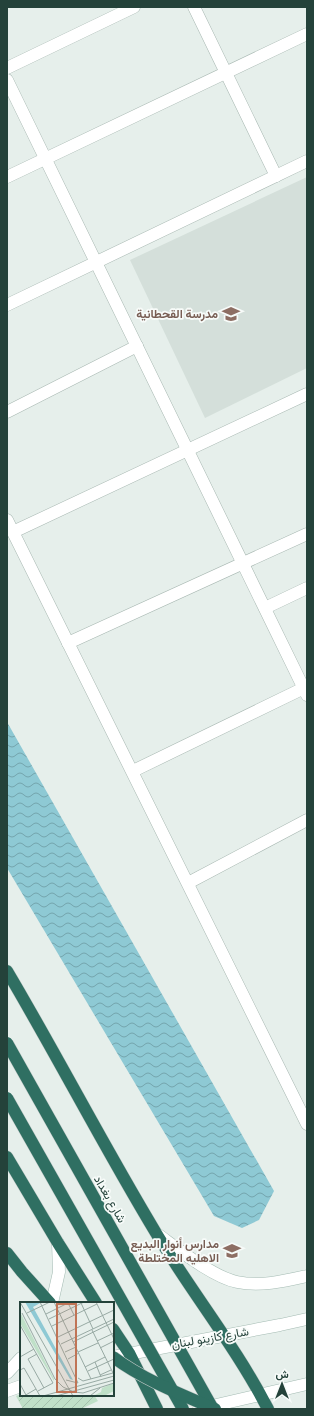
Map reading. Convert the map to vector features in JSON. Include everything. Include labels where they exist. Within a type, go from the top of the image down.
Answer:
[{"type":"highway","points":[[7,971],[157,1234],[224,1336],[261,1395],[268,1409]]},
{"type":"highway","name":"شارع بغداد","points":[[7,1043],[215,1409]]},
{"type":"highway","points":[[7,1098],[183,1409]]},
{"type":"highway","points":[[7,1156],[58,1243],[95,1302]]},
{"type":"highway","points":[[7,1253],[22,1272],[50,1302]]},
{"type":"highway","points":[[114,1331],[128,1353],[156,1409]]},
{"type":"highway","points":[[114,1358],[172,1391],[215,1409]]},
{"type":"street","points":[[7,68],[134,7]]},
{"type":"street","points":[[194,7],[276,176]]},
{"type":"street","points":[[7,177],[307,34]]},
{"type":"street","points":[[7,80],[305,692],[133,771]]},
{"type":"street","points":[[7,305],[307,161]]},
{"type":"street","points":[[7,412],[137,346]]},
{"type":"street","points":[[13,532],[307,394]]},
{"type":"street","points":[[7,520],[307,1124]]},
{"type":"street","points":[[68,643],[307,534]]},
{"type":"street","points":[[265,608],[307,588]]},
{"type":"street","points":[[188,883],[307,820]]},
{"type":"street","points":[[157,1234],[225,1279],[239,1283],[259,1284],[284,1282],[307,1276]]},
{"type":"street","points":[[51,1302],[59,1272],[58,1243]]},
{"type":"street","name":"شارع كازينو لبنان","points":[[114,1357],[307,1319]]},
{"type":"street","points":[[7,1373],[20,1359]]},
{"type":"street","points":[[199,1409],[307,1384]]},
{"type":"street","points":[[7,1391],[20,1386]]},
{"type":"shaded area","name":"مدرسة القحطانية","points":[[307,177],[307,368],[205,418],[130,260]]},
{"type":"green space","points":[[20,1394],[20,1396],[95,1396],[98,1401],[81,1409],[23,1409],[16,1396]]},
{"type":"water","points":[[7,722],[274,1191],[259,1220],[242,1228],[214,1216],[7,868]]},
{"type":"place","name":"مدرسة القحطانية","points":[[231,314]]},
{"type":"place","name":"مدارس أنوار البديع الاهليه المختلطة","points":[[232,1251]]}]
